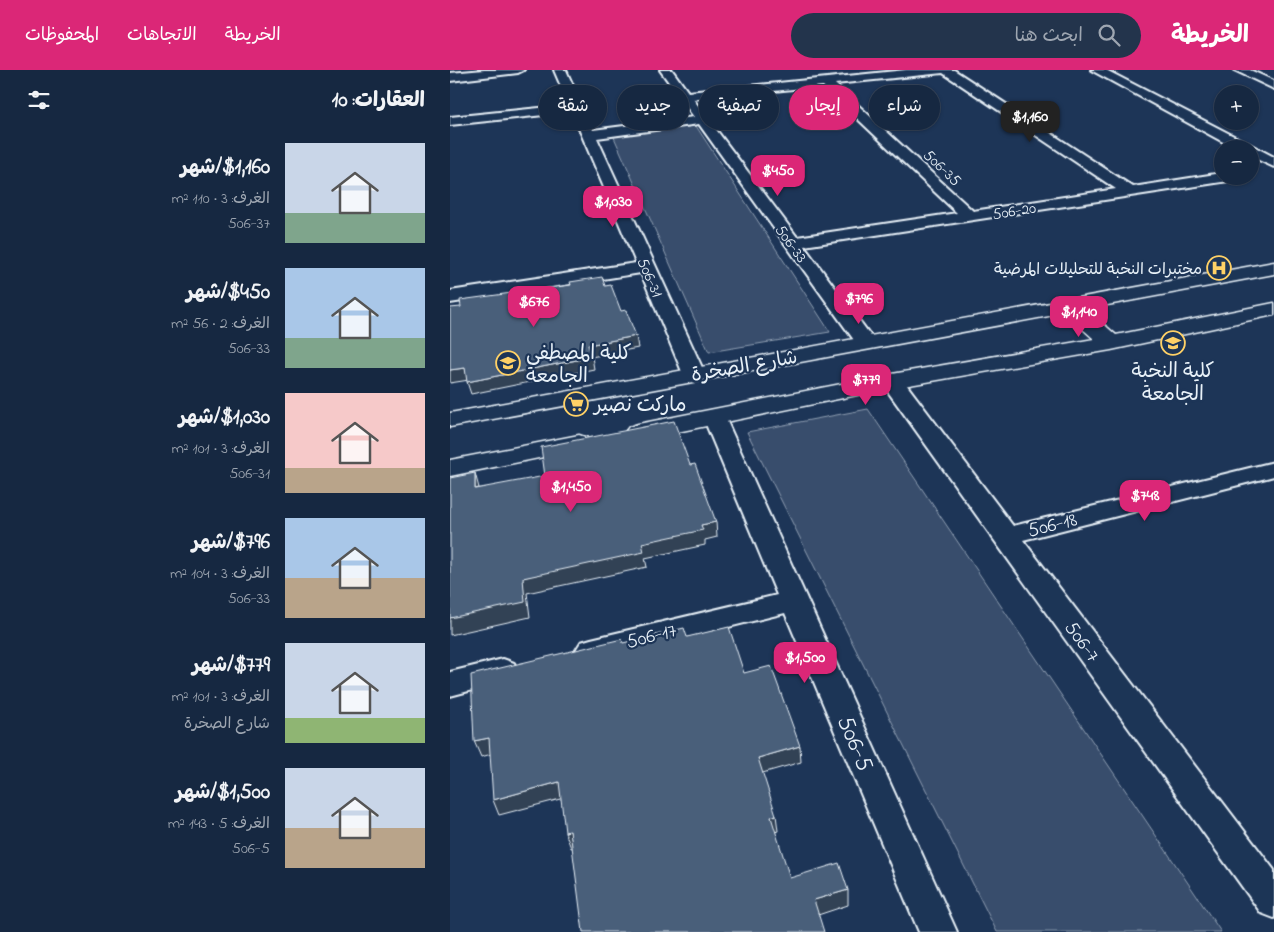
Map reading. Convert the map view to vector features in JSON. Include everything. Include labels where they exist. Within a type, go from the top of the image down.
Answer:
[{"type":"street","points":[[450,76],[518,70]]},
{"type":"street","name":"506-31","points":[[560,70],[567,85]]},
{"type":"street","name":"506-33","points":[[666,70],[677,85]]},
{"type":"street","points":[[689,96],[940,70]]},
{"type":"street","points":[[946,70],[1130,192]]},
{"type":"street","points":[[1097,70],[1229,140]]},
{"type":"street","points":[[1240,70],[1274,85]]},
{"type":"street","name":"506-35","points":[[826,82],[970,217]]},
{"type":"street","name":"506-33","points":[[689,101],[699,115]]},
{"type":"street","points":[[450,122],[539,112]]},
{"type":"street","points":[[589,135],[699,121]]},
{"type":"street","name":"506-31","points":[[587,130],[694,374]]},
{"type":"street","name":"506-33","points":[[710,130],[866,343]]},
{"type":"street","points":[[1259,156],[1274,163]]},
{"type":"street","points":[[1259,173],[1274,170]]},
{"type":"street","name":"506-20","points":[[793,244],[1214,179]]},
{"type":"street","points":[[450,298],[647,267]]},
{"type":"street","name":"شارع الصخرة","points":[[450,420],[1274,268]]},
{"type":"street","points":[[1070,306],[1111,343]]},
{"type":"street","points":[[450,468],[892,382],[1111,343],[1274,309]]},
{"type":"street","name":"506-7","points":[[892,382],[1274,900]]},
{"type":"street","name":"506-5","points":[[714,417],[938,932]]},
{"type":"street","name":"506-18","points":[[1005,536],[1273,471]]},
{"type":"street","name":"506-17","points":[[565,656],[794,600]]},
{"type":"street","points":[[450,684],[526,665]]},
{"type":"shaded area","points":[[696,126],[830,332],[709,352],[613,135],[659,130],[689,130],[689,127]]},
{"type":"shaded area","points":[[868,409],[1221,932],[997,932],[747,432]]},
{"type":"building","points":[[602,277],[605,286],[611,285],[621,311],[626,310],[636,336],[588,345],[592,357],[467,382],[465,368],[450,370],[450,308],[461,307],[460,300],[571,285],[570,282]]},
{"type":"building","points":[[674,421],[690,465],[695,464],[716,522],[701,525],[703,530],[642,543],[644,552],[523,578],[525,602],[450,618],[450,478],[475,473],[475,489],[545,476],[541,447]]},
{"type":"building","points":[[729,627],[744,673],[771,666],[800,746],[758,758],[776,815],[771,817],[790,878],[839,863],[848,890],[814,900],[824,932],[583,932],[570,831],[565,832],[559,782],[493,800],[489,738],[474,741],[471,675],[622,639],[623,643],[684,628],[687,637]]},
{"type":"place","name":"مختبرات النخبة للتحليلات المرضية","points":[[1219,268]]},
{"type":"place","name":"كلية النخبة الجامعة","points":[[1173,343]]},
{"type":"place","name":"كلية المصطفى الجامعة","points":[[508,363]]},
{"type":"place","name":"ماركت نصير","points":[[576,404]]}]
